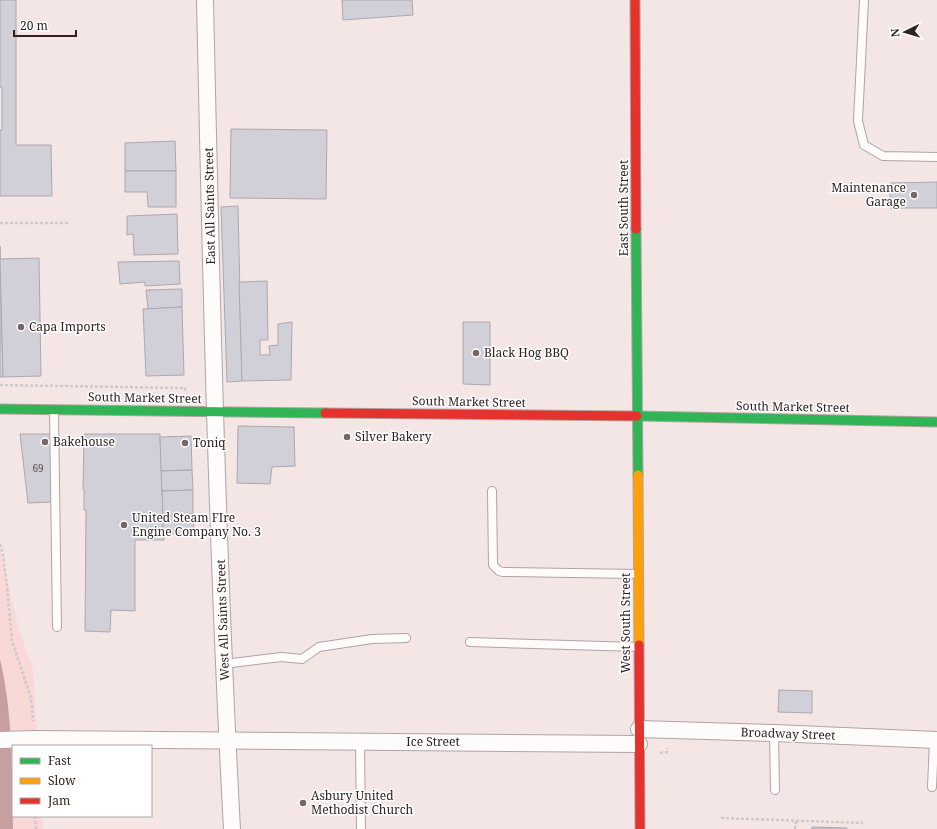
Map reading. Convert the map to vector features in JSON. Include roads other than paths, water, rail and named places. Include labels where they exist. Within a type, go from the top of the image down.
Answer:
[{"type":"main road","name":"East South Street","points":[[636,0],[637,416]]},
{"type":"main road","name":"South Market Street","points":[[0,409],[637,416],[937,422]]},
{"type":"main road","name":"West South Street","points":[[637,416],[640,829]]},
{"type":"street","name":"East All Saints Street","points":[[205,0],[215,411]]},
{"type":"street","name":"West All Saints Street","points":[[215,411],[227,740],[232,829]]},
{"type":"street","name":"Broadway Street","points":[[639,736],[774,733],[936,740]]},
{"type":"street","name":"Ice Street","points":[[7,740],[360,741],[639,736]]},
{"type":"lane","points":[[864,0],[858,121],[864,145],[883,156],[937,157]]},
{"type":"lane","points":[[54,409],[57,627]]},
{"type":"lane","points":[[492,491],[493,565],[499,571],[638,574]]},
{"type":"lane","points":[[224,664],[281,657],[302,660],[319,647],[372,639],[406,638]]},
{"type":"lane","points":[[470,642],[638,647]]},
{"type":"lane","points":[[774,733],[775,790]]},
{"type":"lane","points":[[932,787],[936,740]]},
{"type":"lane","points":[[360,741],[361,829]]},
{"type":"place","name":"Maintenance Garage","points":[[914,195]]},
{"type":"place","name":"Capa Imports","points":[[21,327]]},
{"type":"place","name":"Black Hog BBQ","points":[[476,353]]},
{"type":"place","name":"Silver Bakery","points":[[347,437]]},
{"type":"place","name":"Bakehouse","points":[[45,442]]},
{"type":"place","name":"Toniq","points":[[185,443]]},
{"type":"place","name":"United Steam FIre Engine Company No. 3","points":[[124,525]]},
{"type":"place","name":"Asbury United Methodist Church","points":[[303,803]]}]
